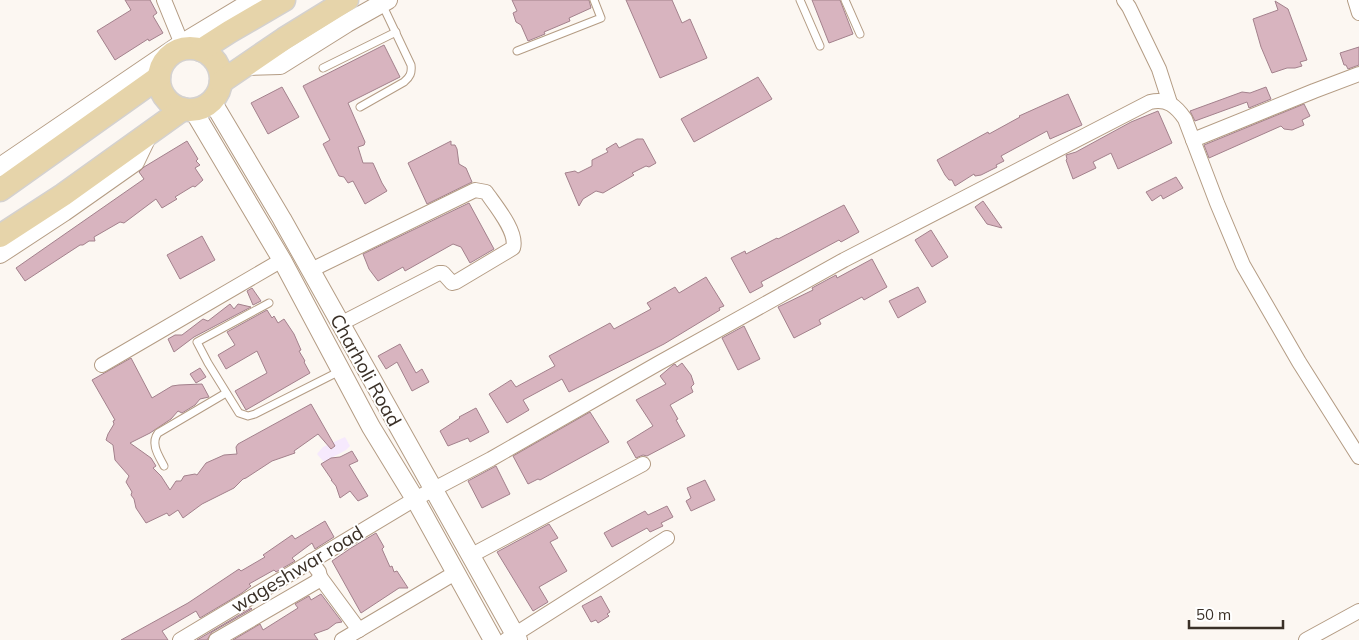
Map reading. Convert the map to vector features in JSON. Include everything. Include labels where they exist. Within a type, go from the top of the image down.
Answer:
[{"type":"main road","points":[[202,101],[173,105],[165,98],[160,88],[159,77],[160,69],[165,60],[172,53],[229,32],[284,0]]},
{"type":"main road","points":[[0,236],[63,195],[148,134],[202,101],[244,66],[347,0]]},
{"type":"main road","points":[[189,48],[210,55],[220,72],[202,101]]},
{"type":"main road","points":[[0,190],[159,77]]},
{"type":"street","points":[[164,0],[189,48]]},
{"type":"street","points":[[0,167],[189,48],[254,0]]},
{"type":"street","points":[[1124,0],[1159,69],[1170,103],[1186,119],[1216,203],[1243,265],[1299,362],[1359,457]]},
{"type":"street","points":[[1355,0],[1359,13]]},
{"type":"street","points":[[244,66],[280,65],[347,23],[385,2]]},
{"type":"street","points":[[1193,140],[1359,74]]},
{"type":"street","name":"wageshwar road","points":[[180,640],[415,498],[491,459],[658,363],[844,260],[1150,102],[1160,100],[1170,103]]},
{"type":"street","name":"Charholi Road","points":[[202,101],[263,189],[311,270],[433,489],[470,556],[500,638]]},
{"type":"street","name":"Charholi Road","points":[[202,101],[246,198],[282,260],[371,427],[415,498],[455,573],[500,638]]},
{"type":"street","points":[[0,254],[135,162],[148,134]]},
{"type":"street","points":[[246,198],[263,189]]},
{"type":"street","points":[[311,270],[475,190],[486,192],[502,214],[514,238],[513,248],[456,282],[452,283],[443,273],[439,273],[340,324]]},
{"type":"street","points":[[102,365],[282,260]]},
{"type":"street","points":[[470,556],[643,464]]},
{"type":"street","points":[[500,638],[667,538]]},
{"type":"street","points":[[311,561],[319,572],[320,578],[359,630]]},
{"type":"street","points":[[342,640],[455,573]]},
{"type":"street","points":[[216,640],[320,578]]},
{"type":"street","points":[[1306,640],[1359,611]]},
{"type":"lane","points":[[516,51],[601,18],[594,0]]},
{"type":"lane","points":[[800,0],[820,46]]},
{"type":"lane","points":[[845,0],[860,34]]},
{"type":"lane","points":[[360,106],[410,77],[411,65],[385,2]]},
{"type":"lane","points":[[323,68],[396,32]]},
{"type":"lane","points":[[269,303],[197,342],[239,413],[248,416],[255,414],[340,371]]},
{"type":"lane","points":[[164,466],[154,443],[154,438],[158,433],[226,393]]},
{"type":"shaded area","points":[[345,437],[350,446],[346,450],[324,462],[317,454],[323,447]]},
{"type":"building","points":[[125,0],[150,0],[157,13],[153,16],[163,33],[149,41],[148,39],[115,60],[97,31],[131,10]]},
{"type":"building","points":[[512,0],[589,0],[591,8],[569,18],[570,21],[528,41],[521,25],[516,22],[513,13],[517,11]]},
{"type":"building","points":[[626,0],[672,0],[682,23],[690,19],[707,58],[660,78]]},
{"type":"building","points":[[812,0],[840,0],[853,34],[829,43]]},
{"type":"building","points":[[1275,1],[1288,9],[1307,60],[1300,62],[1302,66],[1272,73],[1261,47],[1253,19],[1278,10]]},
{"type":"building","points":[[384,45],[400,77],[348,103],[365,142],[364,145],[358,147],[363,163],[373,163],[387,191],[365,204],[353,181],[348,183],[344,177],[339,176],[323,144],[330,140],[303,86]]},
{"type":"building","points":[[1359,47],[1359,65],[1348,69],[1344,65],[1340,53]]},
{"type":"building","points":[[758,77],[772,99],[694,142],[681,119]]},
{"type":"building","points":[[282,87],[299,117],[268,134],[251,103]]},
{"type":"building","points":[[1266,87],[1271,99],[1249,108],[1247,102],[1195,121],[1190,111],[1242,92],[1250,93]]},
{"type":"building","points":[[1068,94],[1082,125],[1050,139],[1047,131],[1001,156],[1004,161],[996,165],[997,167],[981,175],[975,176],[974,174],[955,186],[952,180],[949,180],[945,175],[937,160],[988,132],[989,134],[1019,116]]},
{"type":"building","points":[[1304,104],[1310,116],[1302,120],[1304,125],[1292,130],[1284,129],[1281,126],[1209,158],[1204,145]]},
{"type":"building","points":[[1158,111],[1172,143],[1118,169],[1111,153],[1093,162],[1096,168],[1073,179],[1066,155],[1076,152],[1131,122]]},
{"type":"building","points":[[637,139],[643,139],[656,163],[632,173],[634,175],[603,193],[596,191],[583,199],[579,206],[565,173],[575,171],[578,173],[592,166],[592,160],[608,152],[606,149],[616,143],[619,148]]},
{"type":"building","points":[[187,141],[198,159],[196,161],[200,165],[195,168],[203,180],[195,187],[193,186],[175,197],[177,199],[162,208],[156,199],[124,223],[120,222],[94,237],[95,241],[89,241],[80,245],[25,281],[16,268],[144,179],[139,172],[144,167]]},
{"type":"building","points":[[451,141],[451,145],[455,145],[457,149],[459,164],[466,168],[472,182],[427,204],[408,163]]},
{"type":"building","points":[[1176,177],[1183,188],[1163,199],[1161,195],[1152,201],[1146,192]]},
{"type":"building","points":[[983,201],[1002,228],[987,224],[975,207]]},
{"type":"building","points":[[469,203],[494,249],[470,263],[461,247],[453,244],[405,271],[403,267],[378,281],[369,269],[363,254]]},
{"type":"building","points":[[844,205],[859,232],[841,242],[839,240],[761,282],[763,286],[750,293],[731,258],[745,251],[746,254],[778,239]]},
{"type":"building","points":[[931,230],[948,257],[932,267],[915,240]]},
{"type":"building","points":[[202,236],[215,260],[180,279],[167,255]]},
{"type":"building","points":[[872,259],[887,287],[864,300],[862,297],[819,320],[821,324],[794,338],[778,307],[813,290],[812,288],[836,275],[837,278]]},
{"type":"building","points":[[706,277],[724,306],[719,308],[720,310],[664,344],[569,392],[562,379],[523,400],[529,410],[507,423],[489,394],[511,380],[516,387],[555,366],[549,356],[610,323],[614,329],[651,309],[647,303],[675,287],[679,293]]},
{"type":"building","points":[[918,287],[926,302],[898,318],[889,301]]},
{"type":"building","points":[[252,288],[261,301],[253,305],[247,291]]},
{"type":"building","points":[[230,304],[234,309],[238,304],[251,307],[194,337],[174,352],[168,339],[175,335],[182,335],[203,319],[208,321]]},
{"type":"building","points":[[267,310],[278,323],[284,319],[294,334],[301,350],[299,351],[310,373],[246,410],[235,391],[267,373],[257,351],[226,369],[218,355],[235,345],[227,332]]},
{"type":"building","points":[[744,326],[760,359],[738,370],[722,338]]},
{"type":"building","points":[[400,344],[416,373],[422,369],[429,382],[412,391],[397,362],[386,369],[378,356]]},
{"type":"building","points":[[131,358],[152,398],[172,386],[202,384],[209,397],[200,399],[195,405],[182,413],[178,411],[171,419],[150,433],[130,443],[151,458],[156,466],[153,468],[170,490],[176,481],[181,481],[184,476],[197,475],[206,463],[224,455],[237,454],[236,447],[238,444],[311,404],[335,446],[331,449],[318,434],[294,451],[295,453],[272,461],[243,479],[234,488],[202,504],[183,518],[178,510],[169,516],[167,513],[146,523],[136,508],[131,495],[132,492],[126,482],[129,476],[115,460],[113,445],[106,440],[115,420],[92,380]]},
{"type":"building","points":[[682,363],[691,375],[694,384],[691,387],[693,392],[670,405],[685,436],[647,456],[643,455],[636,458],[627,442],[653,426],[636,400],[666,384],[660,376],[673,365],[675,364],[677,367]]},
{"type":"building","points":[[200,368],[206,377],[196,383],[190,374]]},
{"type":"building","points":[[476,408],[489,432],[470,442],[468,438],[448,446],[440,431],[459,417]]},
{"type":"building","points":[[590,412],[609,442],[540,480],[538,479],[528,484],[513,456]]},
{"type":"building","points":[[352,451],[358,461],[349,465],[368,496],[358,501],[350,491],[340,498],[336,486],[321,464],[331,458],[340,457]]},
{"type":"building","points":[[496,466],[510,494],[482,508],[468,481]]},
{"type":"building","points":[[705,480],[715,500],[691,511],[686,501],[691,498],[687,488]]},
{"type":"building","points":[[667,506],[673,517],[661,523],[663,526],[650,532],[647,528],[612,547],[604,533],[645,511],[648,515]]},
{"type":"building","points":[[325,521],[334,537],[315,549],[312,543],[292,558],[295,561],[249,584],[251,586],[242,593],[200,618],[196,611],[162,631],[168,640],[121,640],[188,603],[239,569],[241,571],[265,557],[263,555],[292,535],[295,539]]},
{"type":"building","points":[[549,524],[558,538],[550,542],[567,571],[539,587],[548,602],[533,611],[497,552]]},
{"type":"building","points":[[376,533],[384,547],[382,549],[390,567],[392,566],[394,572],[397,571],[408,588],[399,588],[361,613],[332,561]]},
{"type":"building","points":[[321,594],[342,622],[314,634],[318,640],[233,640],[260,624],[263,630],[298,608],[295,604],[309,596],[311,600]]},
{"type":"building","points":[[601,596],[610,612],[607,614],[609,616],[598,623],[596,620],[591,622],[582,606]]},
{"type":"building","points":[[251,608],[212,632],[207,640],[197,640]]}]
